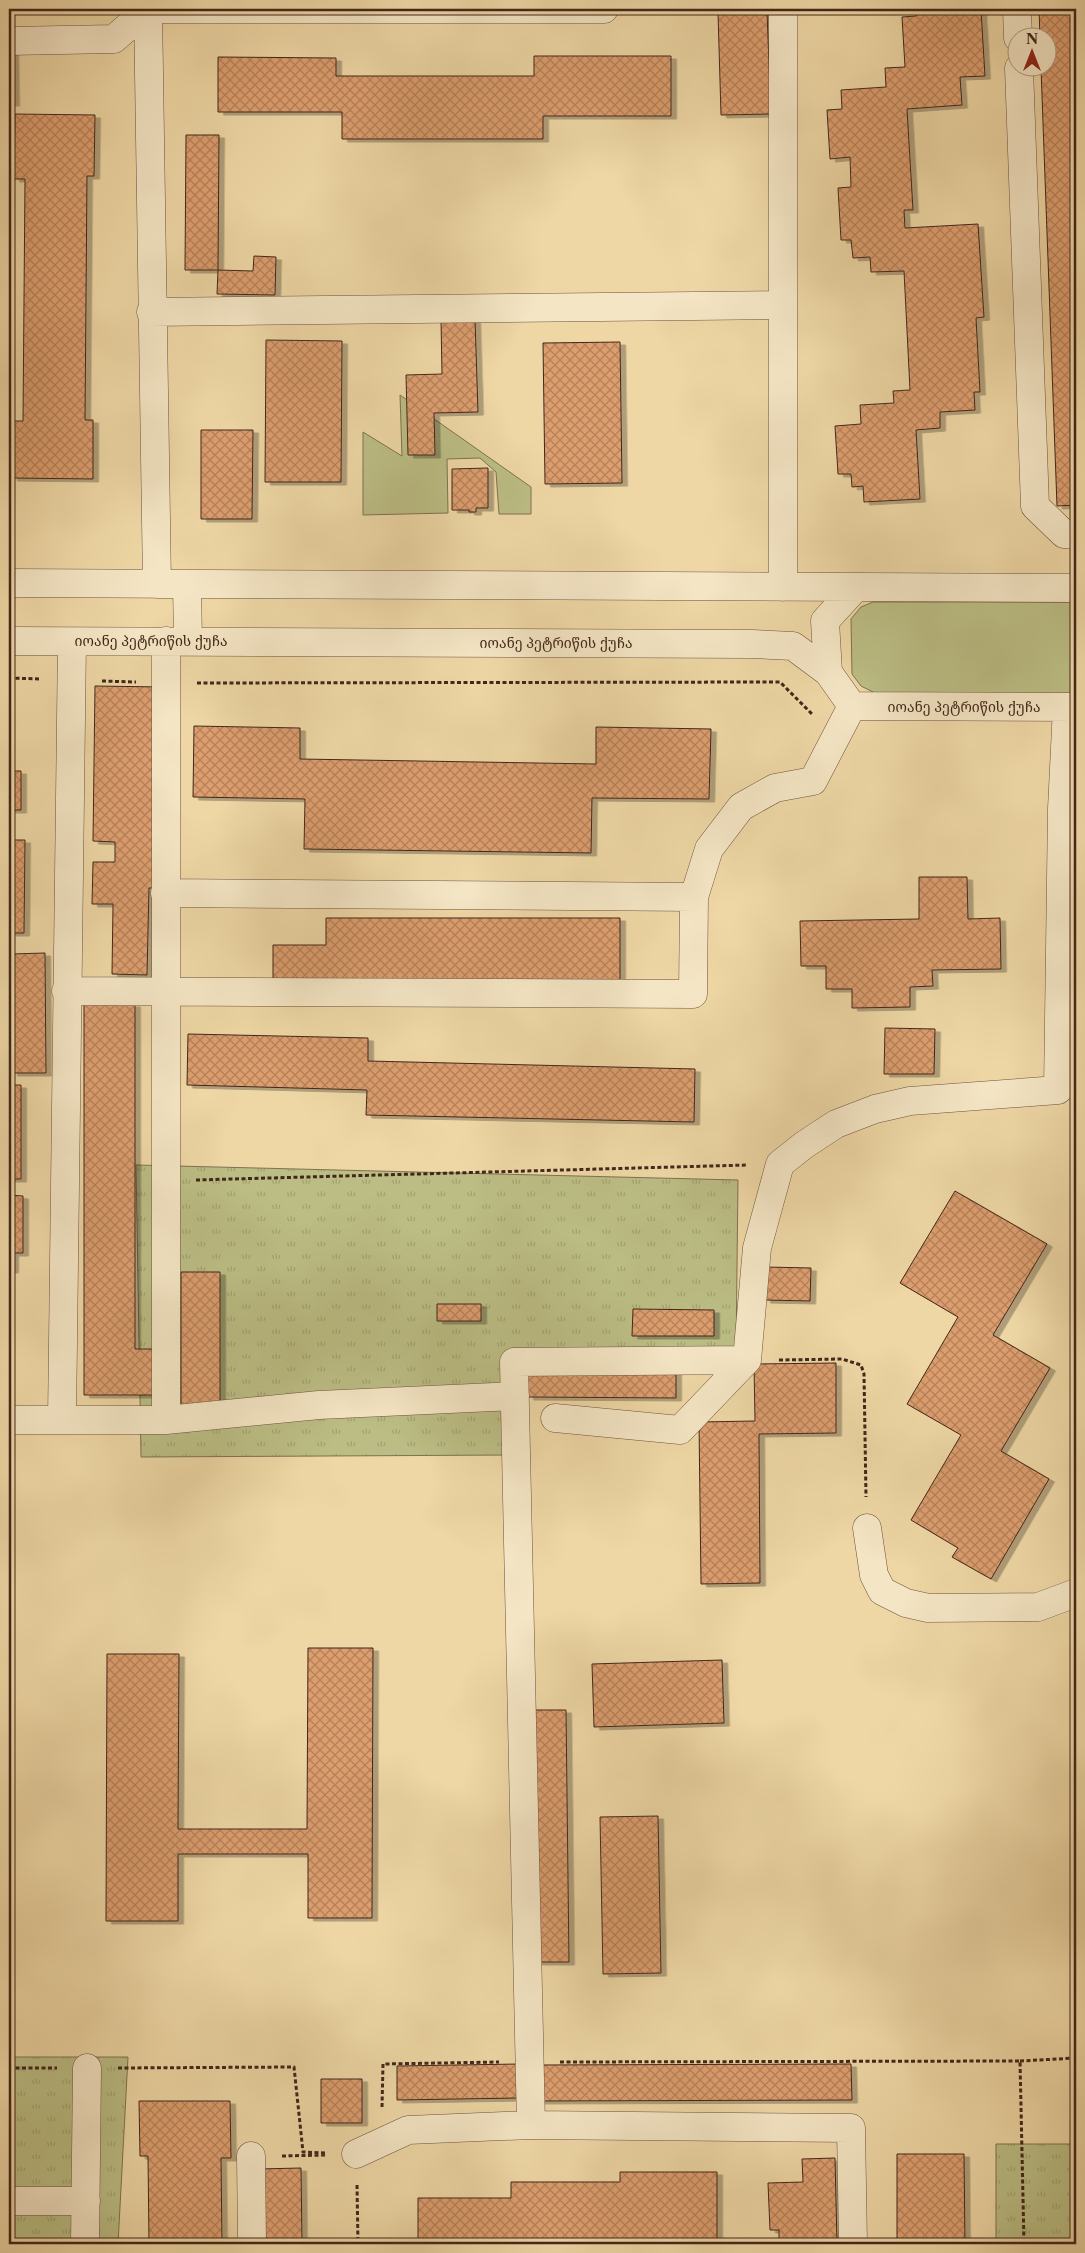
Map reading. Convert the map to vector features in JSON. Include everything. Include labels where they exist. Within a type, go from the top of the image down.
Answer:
[{"type":"street","points":[[148,9],[151,312],[157,584]]},
{"type":"street","points":[[9,41],[114,38],[148,9],[602,9]]},
{"type":"street","points":[[783,9],[783,587]]},
{"type":"street","points":[[1017,9],[1018,28]]},
{"type":"street","points":[[1019,78],[1035,506],[1064,534],[1076,535]]},
{"type":"street","points":[[151,312],[783,305]]},
{"type":"street","points":[[9,583],[1076,588]]},
{"type":"street","points":[[166,1420],[166,683],[188,584]]},
{"type":"street","points":[[828,672],[825,621],[856,587]]},
{"type":"street","name":"იოანე პეტრიწის ქუჩა","points":[[9,640],[72,642],[177,640],[752,644],[793,646],[828,672],[852,706],[1072,707]]},
{"type":"street","points":[[62,1419],[66,991],[72,642]]},
{"type":"street","points":[[66,991],[693,994],[694,897],[709,849],[741,807],[775,788],[813,781],[852,706]]},
{"type":"street","points":[[554,1418],[680,1430],[747,1360],[757,1248],[780,1164],[804,1145],[836,1124],[875,1109],[910,1101],[1058,1090],[1062,818],[1072,707]]},
{"type":"street","points":[[165,893],[694,897]]},
{"type":"street","points":[[531,2125],[514,1362],[747,1360]]},
{"type":"street","points":[[9,1420],[166,1420],[319,1405],[515,1396]]},
{"type":"street","points":[[867,1528],[874,1575],[882,1591],[906,1603],[928,1608],[1038,1607],[1076,1593]]},
{"type":"street","points":[[85,2244],[87,2068]]},
{"type":"street","points":[[356,2154],[408,2130],[531,2125],[851,2128],[853,2244]]},
{"type":"street","points":[[251,2156],[252,2244]]},
{"type":"street","points":[[9,2201],[86,2201]]},
{"type":"path","points":[[9,678],[166,683],[780,682],[835,738]]},
{"type":"path","points":[[166,1181],[780,1164]]},
{"type":"path","points":[[747,1360],[842,1359],[861,1365],[864,1374],[867,1528]]},
{"type":"path","points":[[382,2142],[382,2064],[1020,2061],[1076,2058]]},
{"type":"path","points":[[1020,2061],[1024,2244]]},
{"type":"path","points":[[9,2068],[294,2067],[303,2152],[356,2154]]},
{"type":"path","points":[[251,2156],[356,2154]]},
{"type":"path","points":[[356,2154],[358,2244]]},
{"type":"green space","points":[[400,395],[531,487],[531,514],[499,514],[496,472],[480,458],[447,459],[448,513],[363,515],[363,432],[402,456]]},
{"type":"green space","points":[[873,602],[1076,602],[1076,694],[875,693],[861,686],[852,674],[851,619],[861,607]]},
{"type":"green space","points":[[136,1165],[738,1180],[736,1355],[507,1353],[509,1455],[141,1457]]},
{"type":"green space","points":[[9,2057],[128,2057],[118,2244],[9,2244]]},
{"type":"green space","points":[[996,2144],[1076,2144],[1076,2244],[996,2244]]},
{"type":"building","points":[[915,9],[981,10],[985,76],[960,77],[962,105],[907,109],[913,210],[904,210],[905,228],[978,224],[984,317],[976,318],[980,392],[974,392],[975,410],[940,412],[940,428],[916,430],[920,499],[864,502],[863,486],[852,487],[851,474],[838,474],[835,426],[861,424],[860,405],[894,403],[893,391],[910,390],[904,271],[871,272],[870,257],[853,258],[851,240],[841,240],[838,188],[851,187],[850,157],[830,159],[827,110],[842,109],[841,90],[886,87],[885,68],[905,67],[902,17],[916,16]]},
{"type":"building","points":[[1039,9],[1076,9],[1076,505],[1057,506],[1041,78],[1058,78],[1058,28],[1040,28]]},
{"type":"building","points":[[767,12],[771,114],[721,115],[718,13]]},
{"type":"building","points":[[9,51],[13,51],[14,103],[9,103]]},
{"type":"building","points":[[534,56],[671,56],[671,116],[543,116],[543,139],[342,139],[342,112],[218,112],[218,57],[336,58],[336,76],[534,76]]},
{"type":"building","points":[[15,114],[95,115],[94,176],[87,176],[85,420],[93,420],[93,479],[12,478],[13,421],[23,421],[25,179],[14,179]]},
{"type":"building","points":[[186,135],[219,135],[218,270],[185,270]]},
{"type":"building","points":[[254,256],[276,257],[275,295],[217,294],[218,270],[253,271]]},
{"type":"building","points":[[475,319],[478,412],[434,413],[435,455],[408,455],[406,375],[442,374],[441,320]]},
{"type":"building","points":[[266,340],[342,341],[341,482],[265,482]]},
{"type":"building","points":[[620,342],[622,483],[545,484],[543,343]]},
{"type":"building","points":[[201,430],[253,430],[252,519],[201,519]]},
{"type":"building","points":[[488,468],[488,508],[476,508],[476,512],[452,510],[452,469]]},
{"type":"building","points":[[95,686],[162,687],[160,888],[149,888],[147,975],[112,974],[113,904],[92,904],[93,862],[115,862],[115,842],[93,841]]},
{"type":"building","points":[[194,726],[300,728],[300,759],[596,764],[596,727],[711,729],[709,799],[592,798],[591,853],[304,849],[305,799],[193,797]]},
{"type":"building","points":[[9,771],[21,771],[21,810],[9,810]]},
{"type":"building","points":[[9,840],[25,840],[24,933],[9,933]]},
{"type":"building","points":[[1066,874],[1076,874],[1076,1073],[1064,1073]]},
{"type":"building","points":[[919,877],[967,877],[968,919],[1000,918],[1001,969],[932,970],[933,986],[910,987],[910,1007],[852,1008],[852,989],[826,989],[826,966],[801,966],[800,921],[919,919]]},
{"type":"building","points":[[326,918],[620,918],[620,982],[273,982],[273,945],[326,945]]},
{"type":"building","points":[[45,953],[46,1073],[12,1073],[11,954]]},
{"type":"building","points":[[84,1004],[135,1004],[135,1349],[154,1349],[154,1395],[84,1395]]},
{"type":"building","points":[[885,1028],[935,1029],[934,1074],[884,1074]]},
{"type":"building","points":[[188,1034],[368,1038],[368,1061],[695,1069],[694,1122],[366,1115],[367,1090],[187,1085]]},
{"type":"building","points":[[9,1085],[21,1085],[21,1179],[9,1179]]},
{"type":"building","points":[[955,1191],[1047,1244],[993,1335],[1050,1368],[1001,1451],[1049,1479],[991,1579],[952,1557],[958,1548],[911,1520],[961,1435],[907,1404],[958,1317],[900,1283]]},
{"type":"building","points":[[9,1195],[23,1196],[23,1253],[13,1253],[13,1270],[9,1270]]},
{"type":"building","points":[[766,1267],[811,1268],[810,1301],[765,1300]]},
{"type":"building","points":[[181,1272],[220,1272],[220,1405],[181,1405]]},
{"type":"building","points":[[437,1304],[481,1304],[481,1321],[437,1321]]},
{"type":"building","points":[[633,1309],[714,1310],[714,1336],[632,1336]]},
{"type":"building","points":[[836,1363],[836,1433],[759,1434],[760,1583],[701,1584],[699,1422],[755,1421],[754,1364]]},
{"type":"building","points":[[528,1365],[676,1366],[676,1398],[528,1397]]},
{"type":"building","points":[[308,1648],[373,1648],[372,1918],[308,1918],[308,1854],[178,1854],[178,1921],[106,1921],[107,1654],[179,1654],[178,1829],[307,1829]]},
{"type":"building","points":[[722,1660],[724,1723],[594,1727],[592,1664]]},
{"type":"building","points":[[531,1710],[566,1710],[569,1962],[534,1962]]},
{"type":"building","points":[[658,1816],[661,1973],[603,1974],[600,1817]]},
{"type":"building","points":[[519,2064],[519,2098],[397,2100],[397,2066]]},
{"type":"building","points":[[851,2064],[852,2100],[537,2101],[537,2065]]},
{"type":"building","points":[[321,2079],[362,2079],[362,2123],[321,2123]]},
{"type":"building","points":[[139,2101],[230,2101],[231,2158],[221,2158],[222,2244],[149,2244],[148,2156],[140,2156]]},
{"type":"building","points":[[897,2154],[964,2154],[965,2244],[897,2244]]},
{"type":"building","points":[[835,2158],[837,2244],[779,2244],[779,2230],[770,2230],[768,2183],[803,2182],[802,2159]]},
{"type":"building","points":[[301,2168],[302,2244],[259,2244],[258,2169]]},
{"type":"building","points":[[620,2172],[717,2172],[717,2244],[418,2244],[418,2198],[511,2198],[511,2182],[620,2182]]}]
